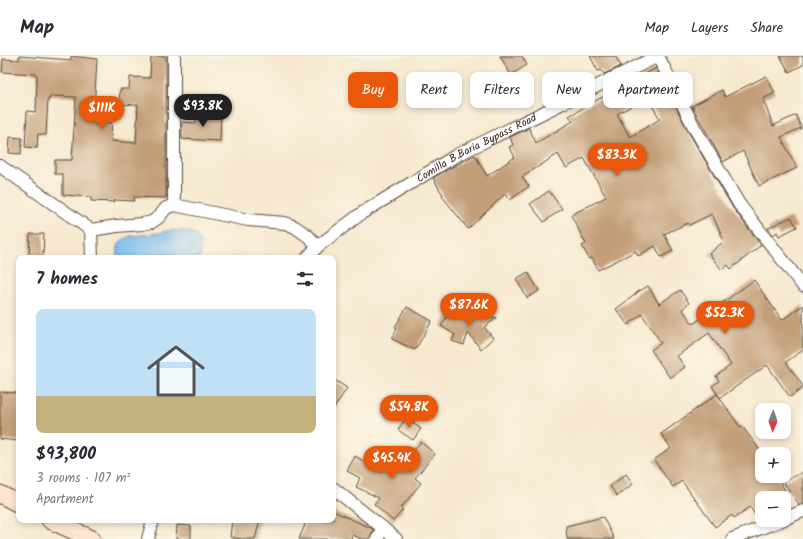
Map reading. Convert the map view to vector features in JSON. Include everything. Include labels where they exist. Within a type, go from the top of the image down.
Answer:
[{"type":"street","points":[[174,56],[174,205]]},
{"type":"street","points":[[658,56],[695,129],[740,204],[803,286]]},
{"type":"street","name":"Comilla B.Baria Bypass Road","points":[[310,255],[318,246],[362,213],[457,155],[658,56]]},
{"type":"street","points":[[0,166],[91,230],[152,222],[159,217],[166,208],[174,205],[248,220],[285,223],[295,227],[308,236],[318,246]]},
{"type":"street","points":[[91,230],[92,255]]},
{"type":"street","points":[[336,490],[396,539]]},
{"type":"street","points":[[0,494],[16,502]]},
{"type":"street","points":[[791,517],[803,512]]},
{"type":"street","points":[[57,523],[92,539]]},
{"type":"street","points":[[148,539],[152,523]]},
{"type":"street","points":[[732,539],[764,527]]},
{"type":"street","points":[[377,539],[383,528]]},
{"type":"water","points":[[172,230],[192,233],[200,242],[200,255],[117,255],[118,246],[121,241],[130,236]]},
{"type":"building","points":[[19,56],[71,60],[71,56],[97,59],[94,111],[112,111],[111,141],[136,143],[138,105],[119,104],[120,89],[129,89],[130,77],[150,78],[151,56],[166,56],[166,198],[134,197],[134,201],[114,200],[114,202],[91,201],[91,197],[63,195],[63,174],[55,174],[55,160],[72,160],[76,97],[50,96],[50,99],[48,99],[46,135],[38,134],[37,148],[25,147],[27,111],[36,112],[37,75],[2,72],[3,59],[19,60]]},
{"type":"building","points":[[500,56],[522,56],[527,65],[516,72],[509,72]]},
{"type":"building","points":[[590,56],[615,56],[621,66],[608,72],[603,73],[601,70],[598,71]]},
{"type":"building","points":[[780,56],[803,56],[803,65],[789,72]]},
{"type":"building","points":[[656,68],[658,72],[649,72]]},
{"type":"building","points":[[766,76],[775,93],[763,99],[773,126],[796,115],[801,128],[781,137],[797,168],[759,186],[743,151],[723,162],[693,105],[722,90],[725,97]]},
{"type":"building","points":[[603,97],[603,108],[628,108],[617,114],[630,137],[660,119],[654,108],[676,108],[689,133],[733,208],[761,245],[731,269],[728,265],[722,270],[709,254],[724,241],[712,214],[689,225],[688,223],[664,234],[673,251],[661,257],[655,246],[638,256],[636,251],[598,270],[592,258],[589,259],[582,246],[586,244],[571,215],[606,197],[584,158],[566,168],[558,154],[522,177],[529,186],[510,200],[505,194],[468,229],[442,196],[443,195],[433,178],[475,155],[487,176],[515,157],[509,147],[513,145],[510,137],[529,128],[536,143],[573,121],[569,116],[583,108],[595,108],[595,101]]},
{"type":"building","points":[[196,113],[221,114],[220,141],[182,139],[182,122],[196,123]]},
{"type":"building","points":[[10,137],[22,138],[21,154],[9,153]]},
{"type":"building","points":[[549,191],[562,209],[544,222],[530,204]]},
{"type":"building","points":[[791,217],[797,227],[779,236],[777,232],[773,235],[768,228]]},
{"type":"building","points":[[30,234],[44,234],[43,255],[29,255]]},
{"type":"building","points":[[528,272],[539,291],[527,298],[516,279]]},
{"type":"building","points":[[754,280],[782,320],[803,305],[803,350],[786,362],[803,388],[790,397],[767,365],[720,398],[712,386],[719,381],[716,376],[731,365],[709,333],[677,356],[685,367],[670,378],[651,350],[661,343],[642,314],[628,325],[616,309],[636,293],[648,286],[659,304],[680,290],[689,303],[682,309],[693,324]]},
{"type":"building","points":[[407,307],[432,321],[415,350],[392,339],[397,328],[395,327]]},
{"type":"building","points":[[464,308],[497,318],[484,327],[493,338],[481,349],[468,333],[464,345],[452,341],[455,335],[441,326],[451,310],[461,316]]},
{"type":"building","points":[[336,381],[347,388],[336,405]]},
{"type":"building","points":[[0,392],[16,393],[16,441],[0,439]]},
{"type":"building","points":[[717,394],[740,427],[742,426],[758,447],[755,447],[755,483],[780,483],[785,490],[755,491],[755,515],[750,507],[734,518],[732,515],[715,527],[682,481],[673,487],[654,460],[671,448],[661,434]]},
{"type":"building","points":[[406,418],[421,429],[413,440],[398,430]]},
{"type":"building","points":[[421,442],[435,454],[415,478],[421,483],[401,508],[403,510],[393,521],[374,504],[379,498],[356,487],[360,478],[347,471],[355,456],[382,472],[389,461],[399,468]]},
{"type":"building","points":[[803,472],[803,504],[799,504],[784,483],[791,483],[791,478]]},
{"type":"building","points":[[626,474],[633,484],[617,496],[610,486]]},
{"type":"building","points":[[336,512],[373,529],[370,539],[362,539],[352,535],[351,539],[299,539],[306,523],[336,523]]},
{"type":"building","points":[[603,517],[614,539],[567,539],[566,526]]},
{"type":"building","points":[[232,523],[259,523],[255,539],[230,537]]},
{"type":"building","points":[[177,525],[191,526],[191,539],[176,539]]}]
